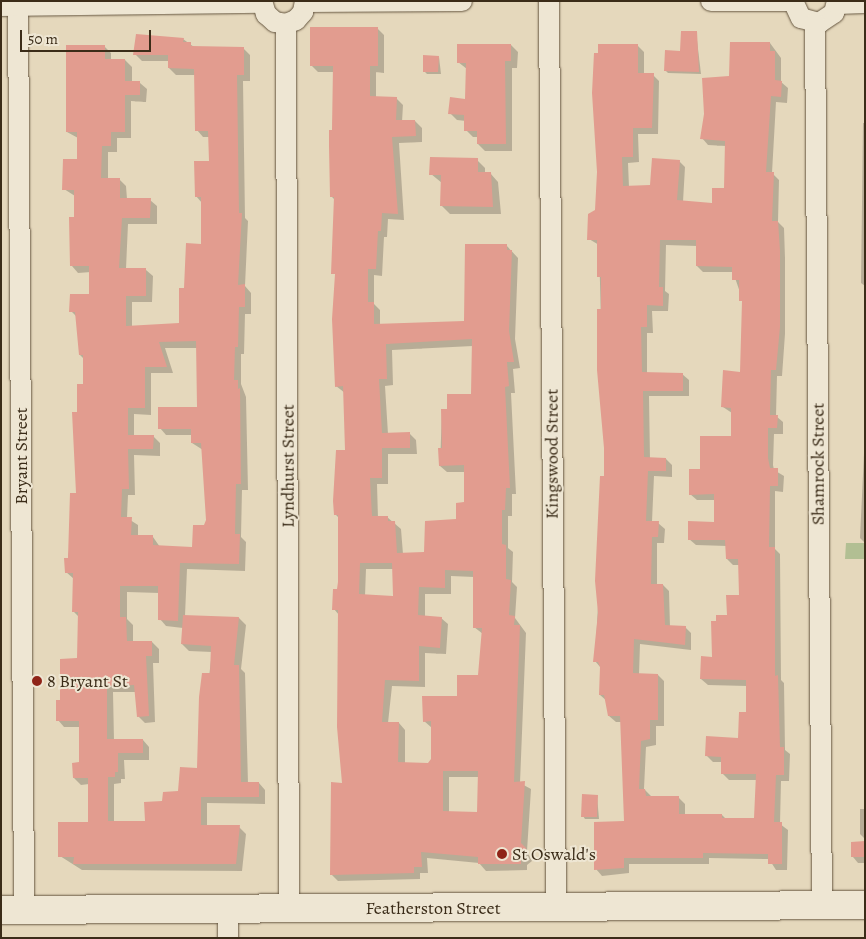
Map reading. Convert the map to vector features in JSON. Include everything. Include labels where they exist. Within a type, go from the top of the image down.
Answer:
[{"type":"main road","name":"Featherston Street","points":[[13,910],[859,905]]},
{"type":"street","points":[[12,4],[262,2],[270,18],[286,24],[296,20],[303,12],[305,2],[462,1]]},
{"type":"street","name":"Kingswood Street","points":[[549,1],[556,907]]},
{"type":"street","points":[[711,1],[794,1],[801,18],[815,22],[827,19],[837,3],[865,2]]},
{"type":"street","name":"Bryant Street","points":[[12,4],[13,910]]},
{"type":"street","name":"Shamrock Street","points":[[815,22],[822,905]]},
{"type":"street","name":"Lyndhurst Street","points":[[286,24],[289,909]]},
{"type":"street","points":[[228,909],[228,938]]},
{"type":"green space","points":[[846,543],[865,543],[865,559],[845,559]]},
{"type":"building","points":[[310,27],[378,27],[378,66],[370,66],[370,96],[397,97],[396,120],[415,120],[416,136],[392,137],[398,214],[382,213],[381,231],[378,231],[376,269],[368,269],[368,302],[374,302],[374,324],[464,321],[465,244],[507,244],[507,250],[512,250],[509,331],[514,362],[507,362],[509,386],[505,387],[510,488],[506,488],[505,510],[502,510],[502,544],[506,545],[506,579],[511,580],[509,615],[515,616],[514,625],[520,625],[514,782],[525,781],[521,843],[526,848],[526,855],[521,858],[521,864],[478,864],[478,857],[421,852],[422,867],[414,867],[414,873],[330,875],[331,782],[342,783],[337,727],[338,610],[332,610],[333,589],[337,589],[338,582],[338,515],[334,515],[333,501],[336,450],[345,450],[343,386],[335,387],[332,319],[335,274],[331,274],[334,197],[330,197],[329,130],[332,130],[333,66],[310,66]],"holes":[[[472,339],[471,394],[447,394],[447,409],[441,409],[442,448],[438,448],[439,466],[464,465],[464,502],[456,503],[456,519],[425,521],[424,552],[397,553],[395,521],[388,521],[388,516],[372,516],[370,478],[382,478],[382,448],[410,448],[410,432],[382,433],[379,379],[387,379],[386,344]],[[360,563],[392,563],[393,596],[359,594]],[[445,570],[473,571],[473,628],[482,628],[478,675],[457,675],[457,696],[422,696],[423,722],[431,721],[431,759],[428,763],[398,762],[399,722],[382,722],[385,680],[419,681],[419,646],[440,648],[442,617],[418,615],[419,587],[445,588]],[[443,771],[478,771],[477,812],[443,811]]]},
{"type":"building","points":[[681,31],[697,31],[699,72],[664,71],[665,50],[680,51]]},
{"type":"building","points":[[136,34],[184,38],[183,42],[191,42],[191,46],[244,47],[244,75],[237,75],[239,213],[242,213],[238,285],[245,284],[245,307],[239,307],[238,347],[235,347],[234,380],[238,380],[238,389],[240,388],[241,484],[236,484],[235,534],[240,534],[239,564],[180,563],[178,621],[158,620],[158,586],[120,586],[120,617],[126,617],[127,641],[152,641],[152,656],[146,656],[149,716],[137,717],[134,685],[107,686],[107,739],[143,739],[143,753],[118,753],[118,772],[115,772],[115,777],[108,777],[108,821],[145,821],[144,802],[162,801],[163,792],[178,791],[180,767],[197,768],[199,697],[202,673],[210,673],[211,646],[181,644],[183,615],[239,617],[234,665],[239,665],[241,782],[259,782],[259,797],[201,797],[201,825],[240,825],[236,864],[73,864],[74,857],[58,857],[58,822],[88,822],[88,778],[73,778],[72,763],[79,762],[79,721],[56,721],[56,700],[60,700],[60,659],[77,658],[78,612],[72,612],[73,573],[65,573],[64,558],[68,558],[70,493],[76,493],[72,412],[77,412],[77,384],[83,384],[83,355],[79,355],[75,312],[69,312],[70,294],[89,294],[89,266],[70,266],[69,217],[74,217],[74,190],[62,190],[63,159],[77,159],[77,132],[66,132],[66,45],[105,45],[105,59],[125,59],[125,81],[140,81],[140,95],[125,95],[125,132],[111,132],[111,146],[102,146],[101,178],[120,178],[120,198],[151,198],[150,218],[122,218],[119,268],[146,268],[146,296],[126,296],[126,326],[179,323],[179,288],[184,288],[186,243],[201,244],[201,197],[195,197],[194,161],[209,161],[208,131],[195,131],[194,69],[168,68],[168,55],[133,55]],"holes":[[[196,341],[197,407],[158,407],[158,429],[191,429],[191,443],[201,443],[206,520],[204,525],[193,525],[192,547],[153,545],[153,535],[131,535],[132,517],[121,517],[122,489],[129,489],[128,449],[153,449],[154,435],[128,435],[128,408],[145,408],[145,367],[167,367],[159,342]]]},
{"type":"building","points":[[730,42],[770,42],[770,51],[775,51],[775,80],[782,81],[781,97],[771,96],[766,172],[774,172],[772,221],[778,221],[780,251],[780,327],[776,370],[771,370],[770,415],[778,415],[777,428],[768,428],[768,458],[770,468],[778,468],[778,486],[770,486],[769,547],[775,547],[775,676],[778,675],[780,747],[784,747],[784,775],[776,775],[774,822],[782,822],[782,864],[768,864],[768,854],[703,853],[703,858],[624,858],[624,868],[594,870],[594,822],[624,821],[620,716],[608,716],[604,695],[599,695],[600,667],[598,662],[593,662],[598,613],[595,581],[600,476],[604,476],[604,448],[597,370],[597,309],[601,309],[601,277],[597,277],[597,240],[587,240],[588,214],[595,210],[597,172],[592,93],[594,53],[598,53],[598,44],[638,44],[638,73],[654,73],[652,128],[633,128],[633,157],[622,157],[623,186],[650,185],[652,158],[680,160],[677,200],[712,203],[712,188],[724,188],[725,141],[700,139],[704,114],[702,78],[729,76]],"holes":[[[660,240],[696,240],[696,266],[732,267],[732,280],[739,280],[739,301],[742,301],[740,372],[723,370],[721,407],[731,408],[731,436],[700,436],[700,469],[689,469],[689,495],[714,494],[714,522],[688,521],[688,540],[725,540],[726,559],[738,559],[739,595],[726,595],[727,615],[716,615],[716,621],[711,621],[712,657],[701,656],[700,679],[746,680],[746,712],[739,712],[738,738],[706,736],[705,756],[721,757],[721,774],[756,774],[754,818],[722,818],[722,814],[679,814],[679,796],[646,796],[645,789],[639,789],[641,741],[650,739],[650,720],[658,720],[658,674],[633,673],[634,639],[685,645],[686,626],[665,625],[663,584],[651,584],[652,537],[658,537],[659,521],[646,521],[648,471],[666,471],[666,458],[644,457],[643,391],[683,391],[683,373],[642,372],[641,327],[647,327],[647,305],[663,306],[663,287],[659,287]]]},
{"type":"building","points":[[457,44],[511,44],[511,61],[505,61],[506,144],[477,144],[477,131],[464,131],[464,115],[448,114],[450,97],[465,99],[466,63],[457,63]]},
{"type":"building","points":[[423,55],[439,56],[438,72],[423,72]]},
{"type":"building","points":[[430,157],[478,158],[478,172],[491,172],[493,207],[440,206],[441,175],[429,175]]},
{"type":"building","points":[[582,794],[598,795],[597,817],[581,817]]},
{"type":"building","points":[[865,841],[865,857],[851,857],[851,842]]},
{"type":"place","name":"8 Bryant St","points":[[37,681]]},
{"type":"place","name":"St Oswald's","points":[[502,854]]}]
